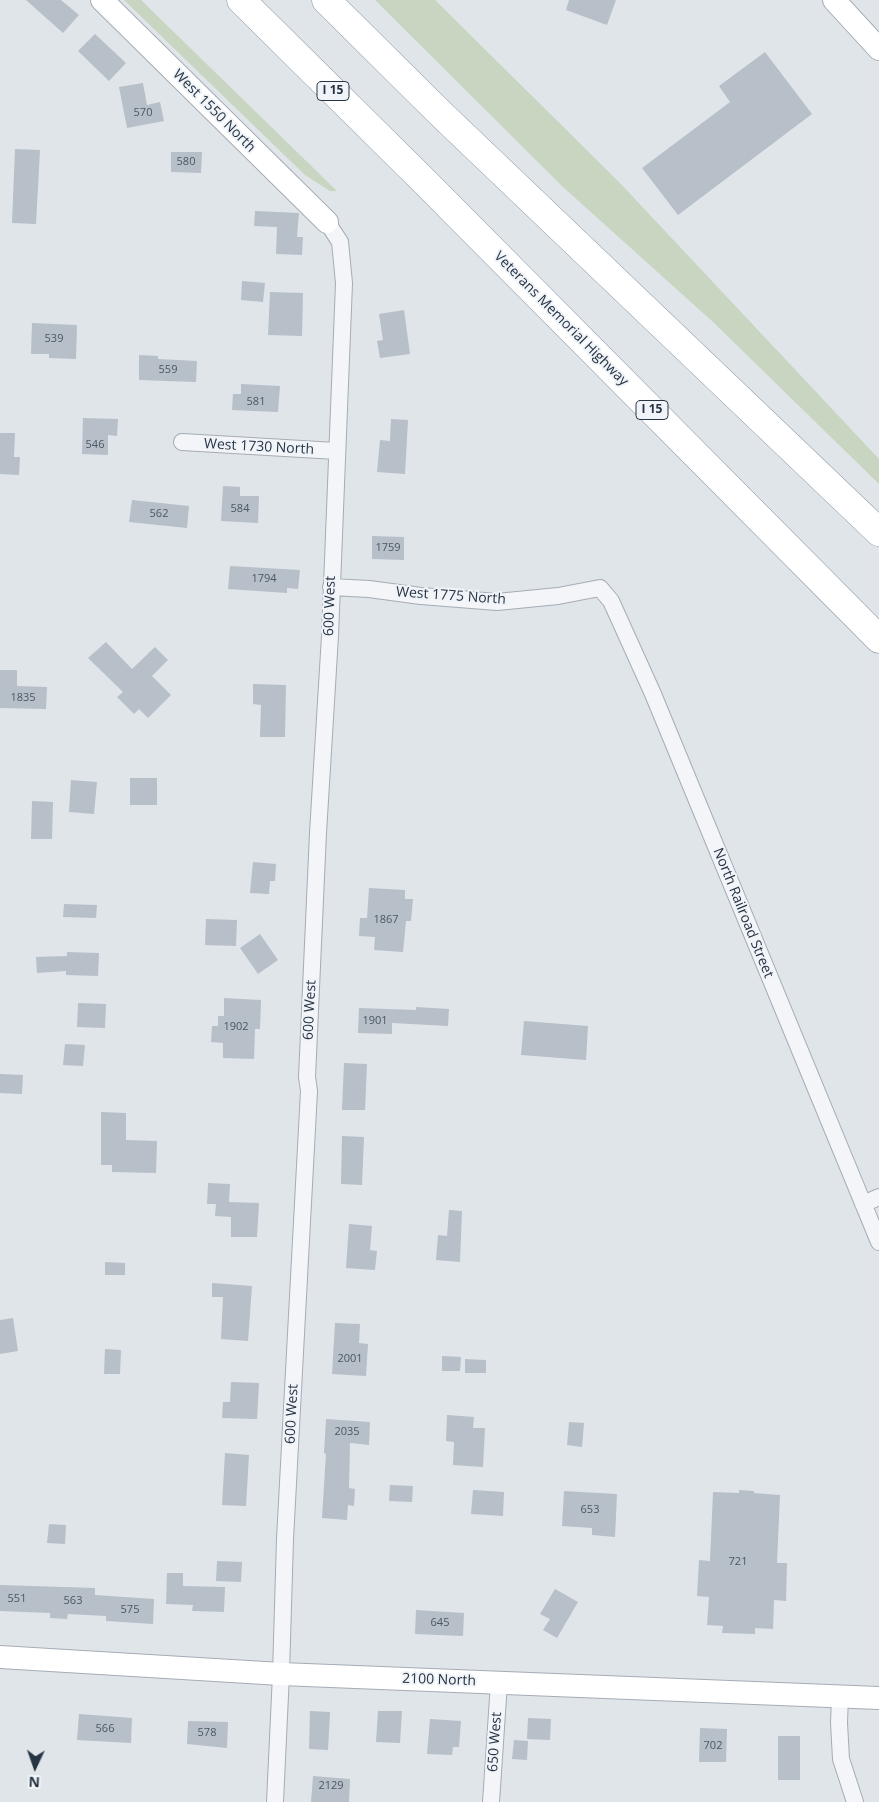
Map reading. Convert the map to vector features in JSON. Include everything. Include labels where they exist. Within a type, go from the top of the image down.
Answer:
[{"type":"highway","name":"Veterans Memorial Highway","points":[[241,0],[425,182],[879,639]]},
{"type":"highway","points":[[326,0],[440,113],[879,532]]},
{"type":"street","name":"West 1550 North","points":[[102,0],[327,222]]},
{"type":"street","points":[[834,0],[879,49]]},
{"type":"street","name":"600 West","points":[[275,1802],[285,1539],[309,1091],[307,1068],[318,833],[330,636],[344,283],[340,242],[327,222]]},
{"type":"street","name":"West 1730 North","points":[[182,442],[336,451]]},
{"type":"street","name":"West 1775 North","points":[[331,587],[498,602],[558,596],[600,588]]},
{"type":"street","name":"North Railroad Street","points":[[600,588],[611,601],[653,694],[879,1242]]},
{"type":"street","points":[[863,1204],[879,1197]]},
{"type":"street","name":"2100 North","points":[[0,1657],[281,1674],[879,1698]]},
{"type":"street","name":"650 West","points":[[491,1802],[499,1683]]},
{"type":"street","points":[[840,1696],[841,1760],[855,1802]]},
{"type":"green space","points":[[124,0],[141,0],[337,191],[330,191],[305,175]]},
{"type":"green space","points":[[375,0],[435,0],[619,182],[879,459],[879,484],[713,322],[563,187]]},
{"type":"building","points":[[26,0],[61,0],[79,15],[63,33]]},
{"type":"building","points":[[569,0],[616,0],[607,25],[566,10]]},
{"type":"building","points":[[95,34],[126,63],[109,81],[78,51]]},
{"type":"building","points":[[765,52],[812,114],[678,215],[642,168],[730,102],[719,86]]},
{"type":"building","points":[[143,83],[147,105],[160,102],[164,121],[127,128],[119,87]]},
{"type":"building","points":[[15,149],[40,150],[36,224],[12,223]]},
{"type":"building","points":[[171,152],[202,152],[201,173],[171,172]]},
{"type":"building","points":[[255,211],[299,213],[297,237],[303,237],[302,255],[276,254],[277,227],[254,226]]},
{"type":"building","points":[[242,281],[265,283],[263,302],[241,300]]},
{"type":"building","points":[[270,292],[303,293],[302,336],[268,335]]},
{"type":"building","points":[[404,310],[410,354],[380,358],[377,341],[383,340],[379,314]]},
{"type":"building","points":[[32,323],[77,325],[76,359],[49,358],[49,354],[31,354]]},
{"type":"building","points":[[139,355],[158,356],[158,359],[197,361],[196,382],[139,380]]},
{"type":"building","points":[[241,384],[280,386],[278,412],[232,410],[233,394],[241,394]]},
{"type":"building","points":[[83,418],[118,419],[117,436],[108,435],[108,455],[82,454]]},
{"type":"building","points":[[391,419],[408,420],[405,474],[377,472],[380,440],[390,441]]},
{"type":"building","points":[[0,433],[15,433],[14,457],[20,457],[19,475],[0,474]]},
{"type":"building","points":[[223,486],[240,487],[240,496],[259,496],[258,523],[221,521]]},
{"type":"building","points":[[132,500],[189,506],[187,528],[129,522]]},
{"type":"building","points":[[372,536],[404,537],[404,560],[372,559]]},
{"type":"building","points":[[230,566],[300,570],[298,589],[287,588],[287,593],[228,589]]},
{"type":"building","points":[[106,642],[132,669],[155,647],[168,660],[152,676],[171,695],[148,718],[139,709],[134,714],[117,697],[123,692],[88,658]]},
{"type":"building","points":[[0,670],[17,670],[17,686],[47,687],[46,709],[0,708]]},
{"type":"building","points":[[253,684],[286,685],[285,737],[260,737],[261,705],[253,704]]},
{"type":"building","points":[[130,778],[157,778],[157,805],[130,805]]},
{"type":"building","points":[[71,780],[97,782],[94,814],[69,812]]},
{"type":"building","points":[[32,801],[53,802],[52,839],[31,839]]},
{"type":"building","points":[[253,862],[276,864],[275,881],[270,881],[269,894],[250,893]]},
{"type":"building","points":[[369,888],[405,890],[405,899],[413,899],[411,921],[406,921],[403,952],[374,950],[375,937],[359,936],[360,918],[367,918]]},
{"type":"building","points":[[64,904],[97,905],[96,918],[63,917]]},
{"type":"building","points":[[206,919],[237,920],[236,946],[205,945]]},
{"type":"building","points":[[260,934],[278,960],[258,974],[240,948]]},
{"type":"building","points":[[67,952],[99,953],[98,976],[66,975],[66,971],[37,973],[36,957],[67,956]]},
{"type":"building","points":[[224,998],[261,1000],[260,1029],[255,1029],[254,1059],[223,1058],[223,1043],[211,1042],[212,1026],[218,1026],[218,1016],[224,1016]]},
{"type":"building","points":[[78,1003],[106,1004],[105,1028],[77,1027]]},
{"type":"building","points":[[416,1007],[449,1009],[448,1026],[392,1023],[392,1034],[358,1033],[359,1008],[416,1010]]},
{"type":"building","points":[[524,1021],[588,1026],[586,1060],[521,1055]]},
{"type":"building","points":[[65,1044],[85,1045],[83,1066],[63,1065]]},
{"type":"building","points":[[344,1063],[367,1064],[365,1110],[342,1110]]},
{"type":"building","points":[[0,1074],[23,1075],[22,1094],[0,1093]]},
{"type":"building","points":[[101,1112],[126,1113],[126,1140],[157,1141],[156,1173],[112,1172],[112,1165],[101,1165]]},
{"type":"building","points":[[342,1136],[364,1137],[362,1185],[341,1184]]},
{"type":"building","points":[[208,1183],[230,1184],[229,1202],[259,1203],[257,1237],[231,1237],[231,1217],[215,1216],[216,1204],[207,1204]]},
{"type":"building","points":[[449,1210],[462,1211],[460,1262],[436,1260],[438,1235],[447,1236]]},
{"type":"building","points":[[349,1224],[372,1226],[370,1250],[377,1251],[375,1270],[346,1268]]},
{"type":"building","points":[[105,1262],[125,1263],[125,1275],[105,1275]]},
{"type":"building","points":[[212,1283],[252,1286],[248,1341],[221,1339],[223,1297],[212,1297]]},
{"type":"building","points":[[13,1318],[18,1351],[0,1354],[0,1320]]},
{"type":"building","points":[[335,1323],[360,1324],[359,1343],[368,1344],[366,1376],[332,1374]]},
{"type":"building","points":[[105,1349],[121,1350],[120,1374],[104,1374]]},
{"type":"building","points":[[442,1356],[461,1357],[460,1371],[442,1371]]},
{"type":"building","points":[[465,1359],[486,1360],[486,1373],[465,1373]]},
{"type":"building","points":[[231,1382],[259,1383],[257,1419],[222,1418],[223,1402],[230,1402]]},
{"type":"building","points":[[447,1415],[474,1417],[473,1428],[485,1428],[483,1467],[453,1465],[454,1442],[446,1441]]},
{"type":"building","points":[[326,1419],[370,1422],[369,1445],[350,1443],[349,1488],[355,1489],[354,1506],[348,1505],[347,1520],[322,1518]]},
{"type":"building","points":[[569,1422],[584,1423],[582,1447],[567,1445]]},
{"type":"building","points":[[225,1453],[249,1455],[246,1506],[222,1505]]},
{"type":"building","points":[[390,1485],[413,1486],[412,1502],[389,1501]]},
{"type":"building","points":[[473,1490],[504,1492],[503,1516],[471,1514]]},
{"type":"building","points":[[739,1490],[780,1495],[777,1563],[787,1563],[786,1601],[774,1600],[773,1629],[755,1628],[755,1634],[722,1633],[723,1626],[707,1625],[709,1597],[697,1596],[699,1560],[710,1561],[713,1492],[739,1493]]},
{"type":"building","points":[[564,1491],[617,1494],[615,1537],[592,1535],[592,1528],[562,1526]]},
{"type":"building","points":[[49,1524],[66,1525],[65,1544],[47,1543]]},
{"type":"building","points":[[217,1561],[242,1562],[241,1582],[216,1581]]},
{"type":"building","points":[[167,1573],[183,1573],[183,1586],[225,1587],[224,1612],[192,1611],[193,1605],[166,1604]]},
{"type":"building","points":[[0,1585],[95,1588],[95,1595],[154,1599],[153,1624],[106,1621],[106,1616],[68,1614],[67,1619],[50,1618],[50,1613],[0,1611]]},
{"type":"building","points":[[555,1589],[578,1602],[557,1638],[543,1630],[550,1619],[540,1614]]},
{"type":"building","points":[[416,1610],[464,1613],[463,1636],[415,1634]]},
{"type":"building","points":[[310,1711],[330,1712],[328,1750],[309,1749]]},
{"type":"building","points":[[378,1711],[402,1711],[400,1743],[376,1742]]},
{"type":"building","points":[[79,1714],[132,1718],[131,1743],[77,1740]]},
{"type":"building","points":[[528,1718],[551,1719],[550,1740],[527,1739]]},
{"type":"building","points":[[430,1719],[461,1721],[459,1747],[453,1747],[452,1755],[427,1754]]},
{"type":"building","points":[[188,1721],[228,1722],[227,1748],[187,1744]]},
{"type":"building","points":[[700,1728],[727,1729],[726,1762],[699,1762]]},
{"type":"building","points":[[778,1736],[800,1736],[800,1780],[778,1780]]},
{"type":"building","points":[[514,1740],[528,1741],[527,1760],[512,1759]]},
{"type":"building","points":[[313,1776],[350,1779],[349,1802],[311,1802]]}]
